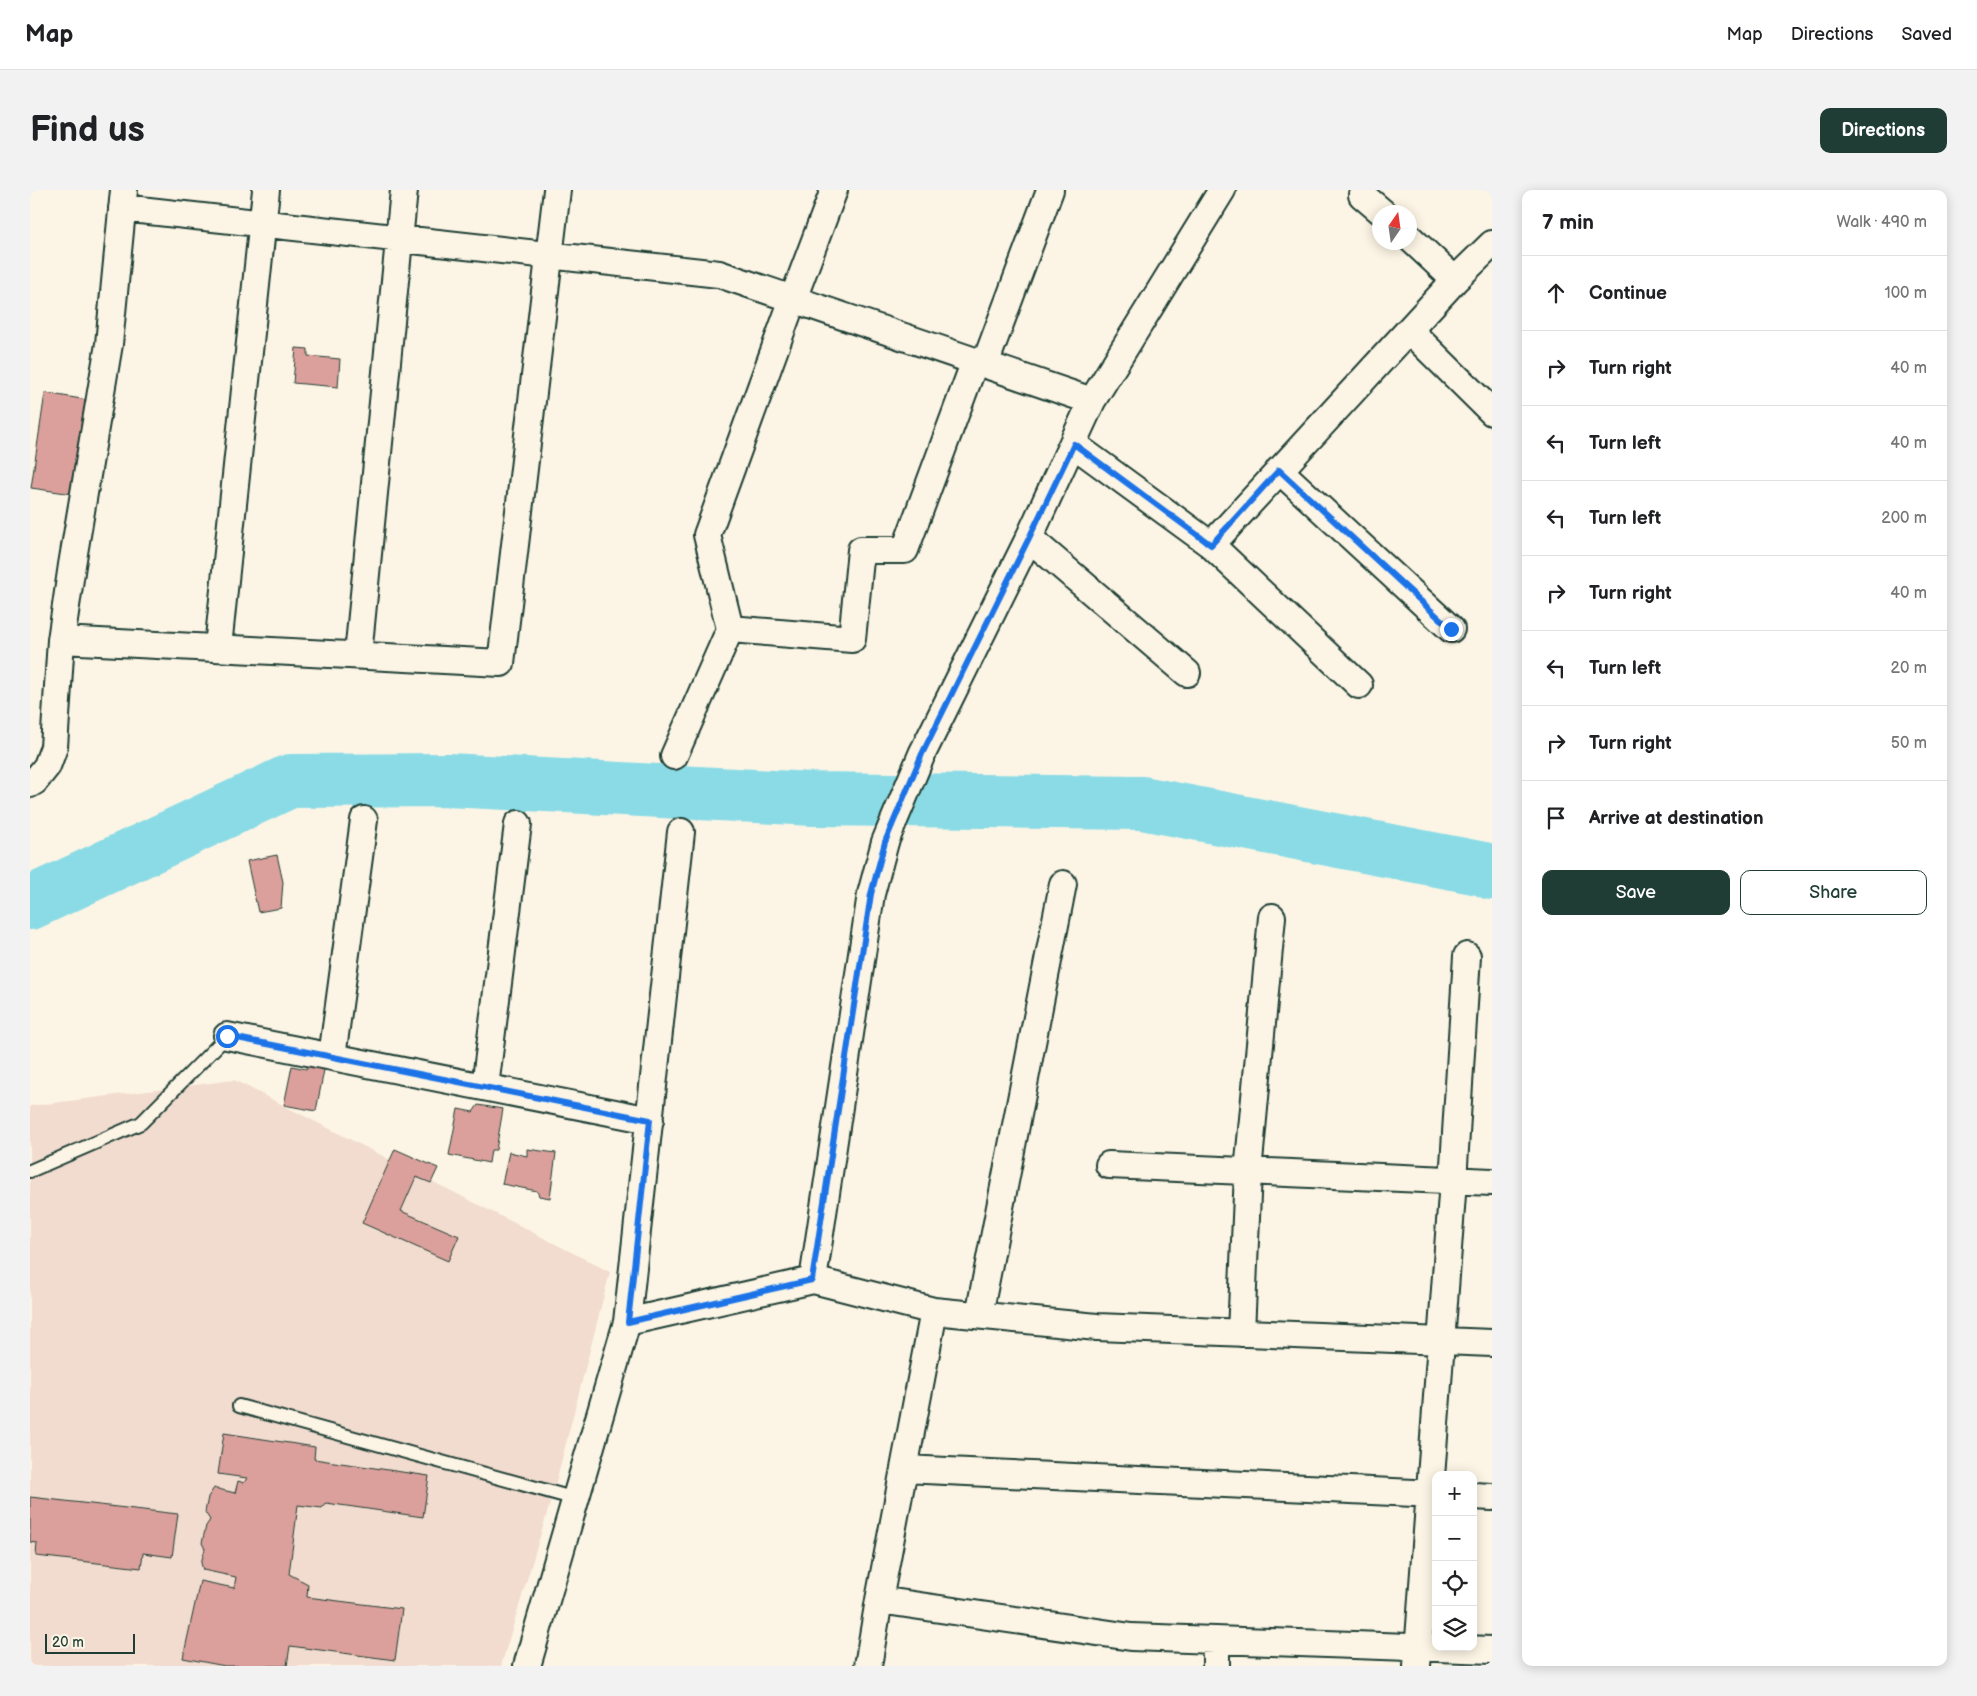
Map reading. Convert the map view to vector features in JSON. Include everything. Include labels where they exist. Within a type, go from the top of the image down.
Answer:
[{"type":"street","points":[[218,647],[261,223],[266,190]]},
{"type":"street","points":[[358,655],[404,190]]},
{"type":"street","points":[[62,640],[501,663],[557,190]]},
{"type":"street","points":[[674,756],[730,628],[707,536],[792,299],[834,190]]},
{"type":"street","points":[[730,628],[852,639],[861,550],[905,550],[1050,190]]},
{"type":"street","points":[[812,1280],[871,894],[885,842],[922,754],[1029,538],[1074,444],[1092,401],[1222,190]]},
{"type":"street","points":[[1362,195],[1374,205]]},
{"type":"street","points":[[30,784],[35,782],[47,766],[54,747],[62,640],[72,565],[109,344],[123,199],[261,223],[719,274],[1092,401]]},
{"type":"street","points":[[1211,545],[1455,280],[1492,244]]},
{"type":"street","points":[[1417,245],[1455,280]]},
{"type":"street","points":[[1409,330],[1492,412]]},
{"type":"street","points":[[1074,444],[1211,545],[1359,685]]},
{"type":"street","points":[[1279,470],[1451,629]]},
{"type":"street","points":[[1029,538],[1187,673]]},
{"type":"street","points":[[332,1057],[364,820]]},
{"type":"street","points":[[485,1087],[518,824]]},
{"type":"street","points":[[527,1666],[628,1322],[682,832]]},
{"type":"street","points":[[979,1315],[1063,884]]},
{"type":"street","points":[[1241,1333],[1248,1172],[1272,917]]},
{"type":"street","points":[[1434,1471],[1467,956]]},
{"type":"street","points":[[227,1036],[650,1120]]},
{"type":"street","points":[[1109,1166],[1492,1182]]},
{"type":"street","points":[[628,1322],[812,1280],[934,1311],[1097,1327],[1492,1343]]},
{"type":"street","points":[[868,1666],[878,1600],[934,1311]]},
{"type":"street","points":[[904,1469],[1432,1494]]},
{"type":"street","points":[[1477,1496],[1492,1497]]},
{"type":"street","points":[[1418,1656],[1432,1505]]},
{"type":"street","points":[[878,1600],[1131,1637],[1216,1640],[1418,1656],[1492,1650]]},
{"type":"street","points":[[1216,1640],[1216,1666]]},
{"type":"lane","points":[[30,1171],[141,1123],[227,1036]]},
{"type":"lane","points":[[239,1406],[576,1499]]},
{"type":"shaded area","points":[[234,1080],[610,1272],[554,1490],[501,1666],[30,1666],[30,1106]]},
{"type":"building","points":[[296,348],[308,349],[308,356],[340,359],[338,387],[293,383]]},
{"type":"building","points":[[45,393],[94,401],[80,495],[31,488]]},
{"type":"building","points":[[277,855],[283,882],[281,908],[258,912],[247,861]]},
{"type":"building","points":[[311,1062],[325,1065],[316,1111],[284,1105],[292,1066],[306,1069]]},
{"type":"building","points":[[478,1105],[503,1109],[496,1150],[491,1150],[489,1163],[449,1155],[458,1109],[473,1112]]},
{"type":"building","points":[[395,1149],[438,1168],[431,1183],[416,1177],[401,1211],[459,1236],[448,1261],[362,1223]]},
{"type":"building","points":[[527,1149],[556,1153],[550,1198],[539,1196],[537,1191],[502,1184],[509,1152],[527,1156]]},
{"type":"building","points":[[224,1433],[315,1447],[314,1459],[429,1476],[423,1517],[326,1503],[322,1508],[298,1505],[289,1574],[308,1584],[307,1597],[402,1609],[395,1660],[290,1646],[287,1666],[225,1666],[183,1658],[200,1581],[234,1588],[236,1577],[203,1570],[201,1563],[205,1549],[202,1543],[206,1526],[210,1520],[205,1512],[208,1497],[214,1488],[235,1493],[238,1481],[244,1483],[247,1478],[218,1474]]},
{"type":"building","points":[[30,1497],[178,1514],[172,1557],[143,1553],[141,1568],[36,1556],[37,1543],[30,1542]]},
{"type":"waterway","points":[[30,903],[290,781],[448,780],[813,799],[1142,803],[1484,869],[1492,873]]},
{"type":"route","points":[[227,1036],[650,1120],[628,1322],[812,1280],[871,894],[885,842],[922,754],[1074,444],[1211,545],[1279,470],[1451,629]]}]
